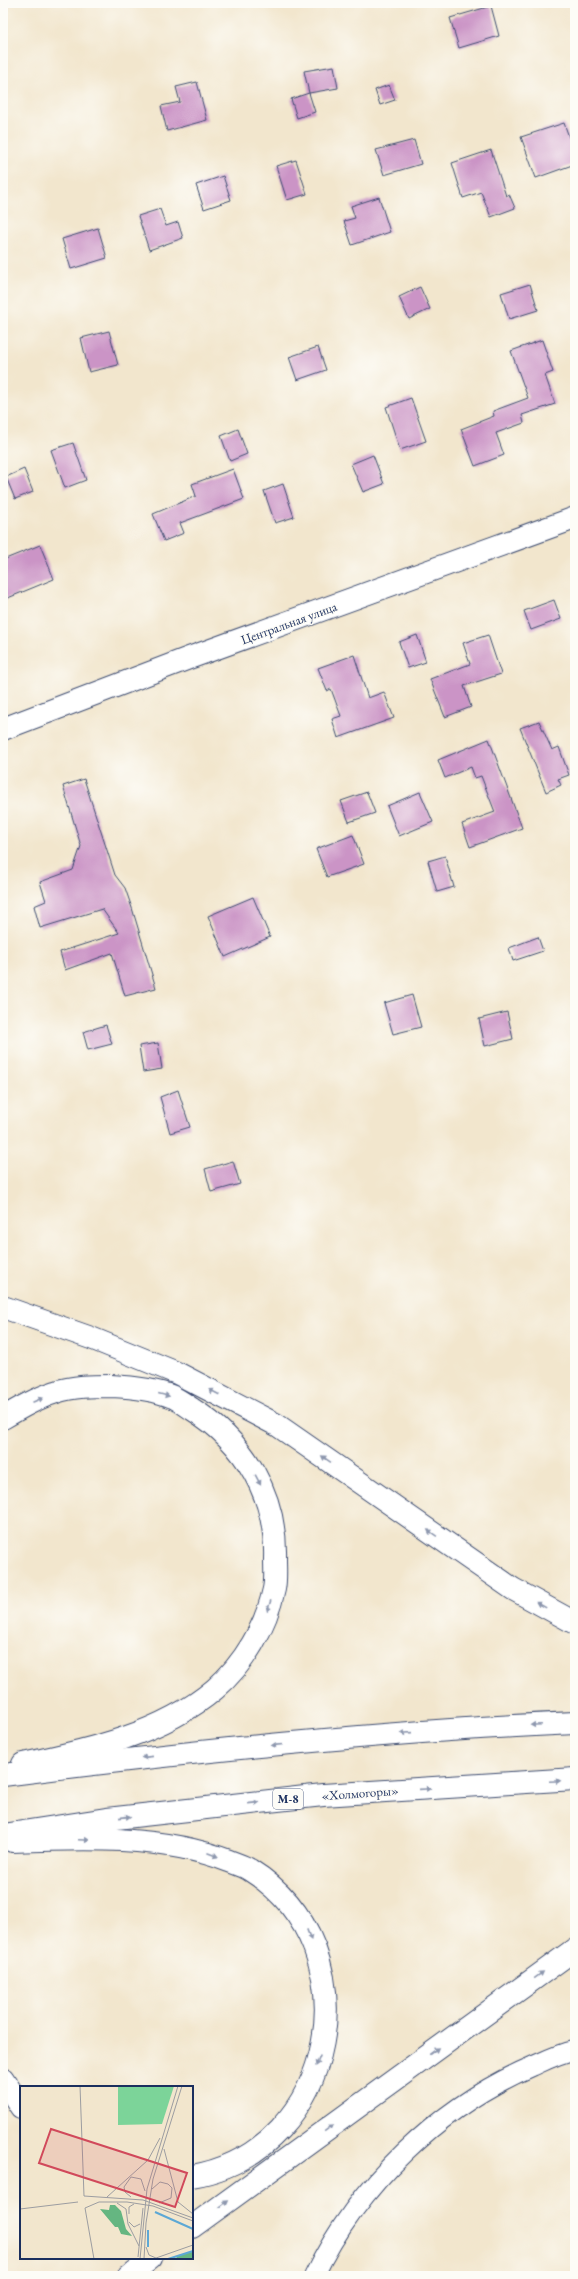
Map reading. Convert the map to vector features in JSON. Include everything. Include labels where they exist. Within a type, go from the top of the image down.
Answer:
[{"type":"main road","name":"Центральная улица","points":[[3,729],[189,658],[575,518]]},
{"type":"main road","points":[[3,1307],[91,1338],[178,1373],[277,1425],[512,1589],[575,1623]]},
{"type":"main road","points":[[3,1418],[25,1405],[58,1391],[90,1386],[130,1387],[173,1397],[213,1422],[243,1453],[266,1495],[276,1539],[275,1588],[262,1625],[241,1662],[214,1690],[176,1715],[131,1736],[73,1753],[3,1769]]},
{"type":"main road","points":[[3,1775],[144,1757],[377,1735],[575,1723]]},
{"type":"main road","name":"«Холмогоры»","points":[[3,1835],[107,1819],[323,1795],[575,1780]]},
{"type":"main road","points":[[3,1842],[61,1839],[152,1843],[205,1852],[249,1869],[282,1894],[306,1927],[322,1967],[327,2012],[321,2056],[302,2098],[273,2136],[235,2163],[193,2176]]},
{"type":"main road","points":[[193,2226],[575,1949]]},
{"type":"main road","points":[[3,2079],[20,2105]]},
{"type":"main road","points":[[129,2276],[150,2259]]},
{"type":"street","points":[[314,2276],[328,2247],[366,2193],[420,2138],[460,2106],[504,2078],[575,2050]]},
{"type":"building","points":[[491,6],[499,36],[459,48],[450,18]]},
{"type":"building","points":[[334,66],[338,88],[309,93],[304,71]]},
{"type":"building","points":[[197,82],[207,120],[167,131],[161,106],[180,102],[176,87]]},
{"type":"building","points":[[389,85],[395,100],[380,105],[375,90]]},
{"type":"building","points":[[309,93],[315,112],[297,118],[291,99]]},
{"type":"building","points":[[564,123],[575,154],[575,164],[536,178],[521,137]]},
{"type":"building","points":[[414,140],[421,164],[384,175],[376,150]]},
{"type":"building","points":[[491,150],[506,196],[509,194],[515,208],[491,217],[481,192],[463,198],[452,163]]},
{"type":"building","points":[[296,160],[307,194],[287,200],[276,166]]},
{"type":"building","points":[[223,176],[231,200],[204,209],[196,185]]},
{"type":"building","points":[[379,197],[390,232],[352,245],[344,221],[355,218],[351,206]]},
{"type":"building","points":[[160,209],[166,226],[178,222],[183,238],[149,250],[138,216]]},
{"type":"building","points":[[98,228],[107,258],[71,269],[62,239]]},
{"type":"building","points":[[530,284],[538,310],[509,319],[501,293]]},
{"type":"building","points":[[420,287],[430,309],[409,319],[399,297]]},
{"type":"building","points":[[109,331],[118,365],[89,372],[81,338]]},
{"type":"building","points":[[542,340],[553,372],[545,375],[555,404],[522,415],[524,423],[496,433],[504,455],[475,466],[461,429],[494,416],[493,411],[528,398],[511,351]]},
{"type":"building","points":[[318,347],[326,370],[297,380],[289,357]]},
{"type":"building","points":[[411,398],[426,441],[400,450],[386,407]]},
{"type":"building","points":[[238,429],[247,454],[230,461],[221,436]]},
{"type":"building","points":[[73,443],[86,480],[65,488],[51,450]]},
{"type":"building","points":[[373,455],[384,484],[363,492],[351,464]]},
{"type":"building","points":[[24,469],[33,492],[15,499],[6,477]]},
{"type":"building","points":[[233,469],[244,499],[180,523],[184,533],[164,541],[153,514],[196,496],[192,484]]},
{"type":"building","points":[[283,484],[294,517],[275,523],[264,491]]},
{"type":"building","points":[[40,545],[54,579],[3,600],[3,560]]},
{"type":"building","points":[[554,600],[561,619],[531,630],[524,611]]},
{"type":"building","points":[[417,635],[426,662],[408,668],[399,642]]},
{"type":"building","points":[[488,635],[501,674],[464,686],[471,707],[445,717],[430,679],[470,664],[463,643]]},
{"type":"building","points":[[354,655],[368,698],[384,692],[394,718],[338,738],[332,719],[341,716],[331,689],[327,691],[318,668]]},
{"type":"building","points":[[539,721],[552,750],[559,747],[569,775],[558,779],[561,785],[546,792],[520,728]]},
{"type":"building","points":[[489,739],[522,828],[470,847],[462,824],[495,812],[481,776],[475,778],[471,767],[445,778],[438,760]]},
{"type":"building","points":[[84,779],[115,875],[125,888],[132,908],[156,988],[125,996],[112,953],[65,970],[60,952],[119,933],[102,909],[40,928],[34,906],[46,901],[40,882],[73,870],[81,846],[63,786]]},
{"type":"building","points":[[367,792],[375,813],[349,822],[341,801]]},
{"type":"building","points":[[420,792],[433,822],[399,836],[387,806]]},
{"type":"building","points":[[353,835],[364,864],[327,877],[316,849]]},
{"type":"building","points":[[445,856],[454,887],[437,892],[428,861]]},
{"type":"building","points":[[253,897],[270,937],[225,957],[208,916]]},
{"type":"building","points":[[538,937],[543,951],[513,961],[509,948]]},
{"type":"building","points":[[412,995],[421,1027],[393,1034],[384,1003]]},
{"type":"building","points":[[507,1012],[513,1039],[485,1046],[479,1019]]},
{"type":"building","points":[[106,1025],[112,1044],[88,1050],[83,1032]]},
{"type":"building","points":[[158,1043],[162,1069],[143,1072],[139,1046]]},
{"type":"building","points":[[178,1090],[190,1127],[170,1133],[160,1097]]},
{"type":"building","points":[[233,1161],[240,1184],[211,1192],[205,1169]]}]
